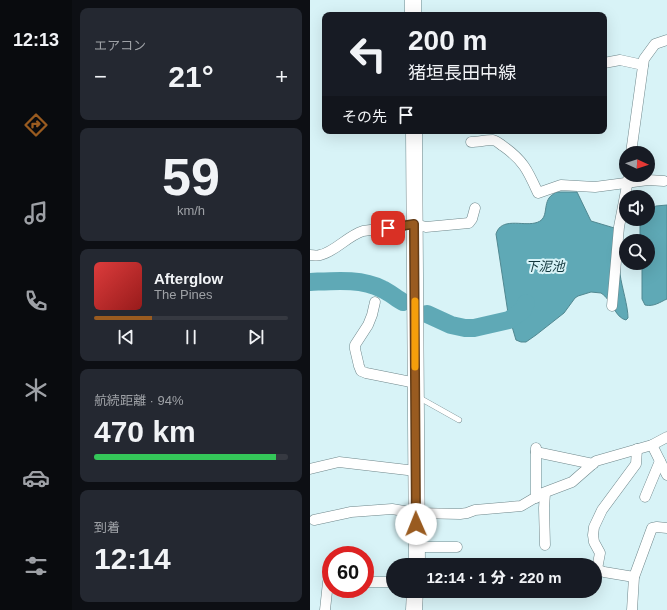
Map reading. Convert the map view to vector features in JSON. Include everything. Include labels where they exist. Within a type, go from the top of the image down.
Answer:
[{"type":"main road","points":[[413,0],[413,12]]},
{"type":"main road","points":[[414,134],[417,558]]},
{"type":"main road","points":[[414,610],[415,598]]},
{"type":"street","points":[[632,146],[644,59],[656,44],[667,40]]},
{"type":"street","points":[[607,62],[620,60],[643,65]]},
{"type":"street","points":[[471,142],[496,141],[513,153],[521,160],[538,193],[561,185],[594,187],[619,181]]},
{"type":"street","points":[[655,180],[664,181]]},
{"type":"street","points":[[612,306],[618,232],[627,182]]},
{"type":"street","points":[[310,255],[320,255],[362,231],[414,224],[426,227],[469,223],[472,219],[475,208]]},
{"type":"street","points":[[375,302],[368,325],[355,345],[361,371],[416,390]]},
{"type":"street","points":[[314,520],[350,512],[392,509],[416,513],[465,514],[475,510],[521,506],[576,479],[602,458],[652,445],[667,437]]},
{"type":"street","points":[[652,445],[667,475]]},
{"type":"street","points":[[634,576],[604,572],[597,569],[600,553],[594,542],[593,535],[594,527],[602,510],[636,464],[638,449]]},
{"type":"street","points":[[536,498],[536,450],[593,464]]},
{"type":"street","points":[[645,497],[660,461]]},
{"type":"street","points":[[310,469],[339,462],[416,471]]},
{"type":"street","points":[[545,493],[545,545]]},
{"type":"street","points":[[632,610],[634,576],[652,528],[667,528]]},
{"type":"street","points":[[417,547],[457,547]]},
{"type":"street","points":[[374,582],[386,582]]},
{"type":"street","points":[[325,610],[326,598]]},
{"type":"lane","points":[[416,390],[459,420]]},
{"type":"water","name":"下泥池","points":[[556,192],[577,192],[591,221],[621,230],[621,234],[619,234],[619,270],[628,318],[626,320],[620,317],[601,293],[591,292],[575,298],[564,313],[526,342],[521,342],[516,340],[508,313],[496,234],[502,226],[507,224],[530,224],[542,219],[547,202]]},
{"type":"water","points":[[667,205],[667,299],[654,305],[645,305],[642,299],[642,270],[655,270],[655,234],[640,234],[640,226],[655,226],[656,206]]},
{"type":"waterway","points":[[310,282],[347,281],[365,283],[385,290],[403,302]]},
{"type":"waterway","points":[[427,314],[451,325],[474,328],[509,320],[523,310],[526,303]]},
{"type":"slow traffic","points":[[415,301],[415,367]]},
{"type":"route","points":[[388,228],[414,224],[416,524]]}]
